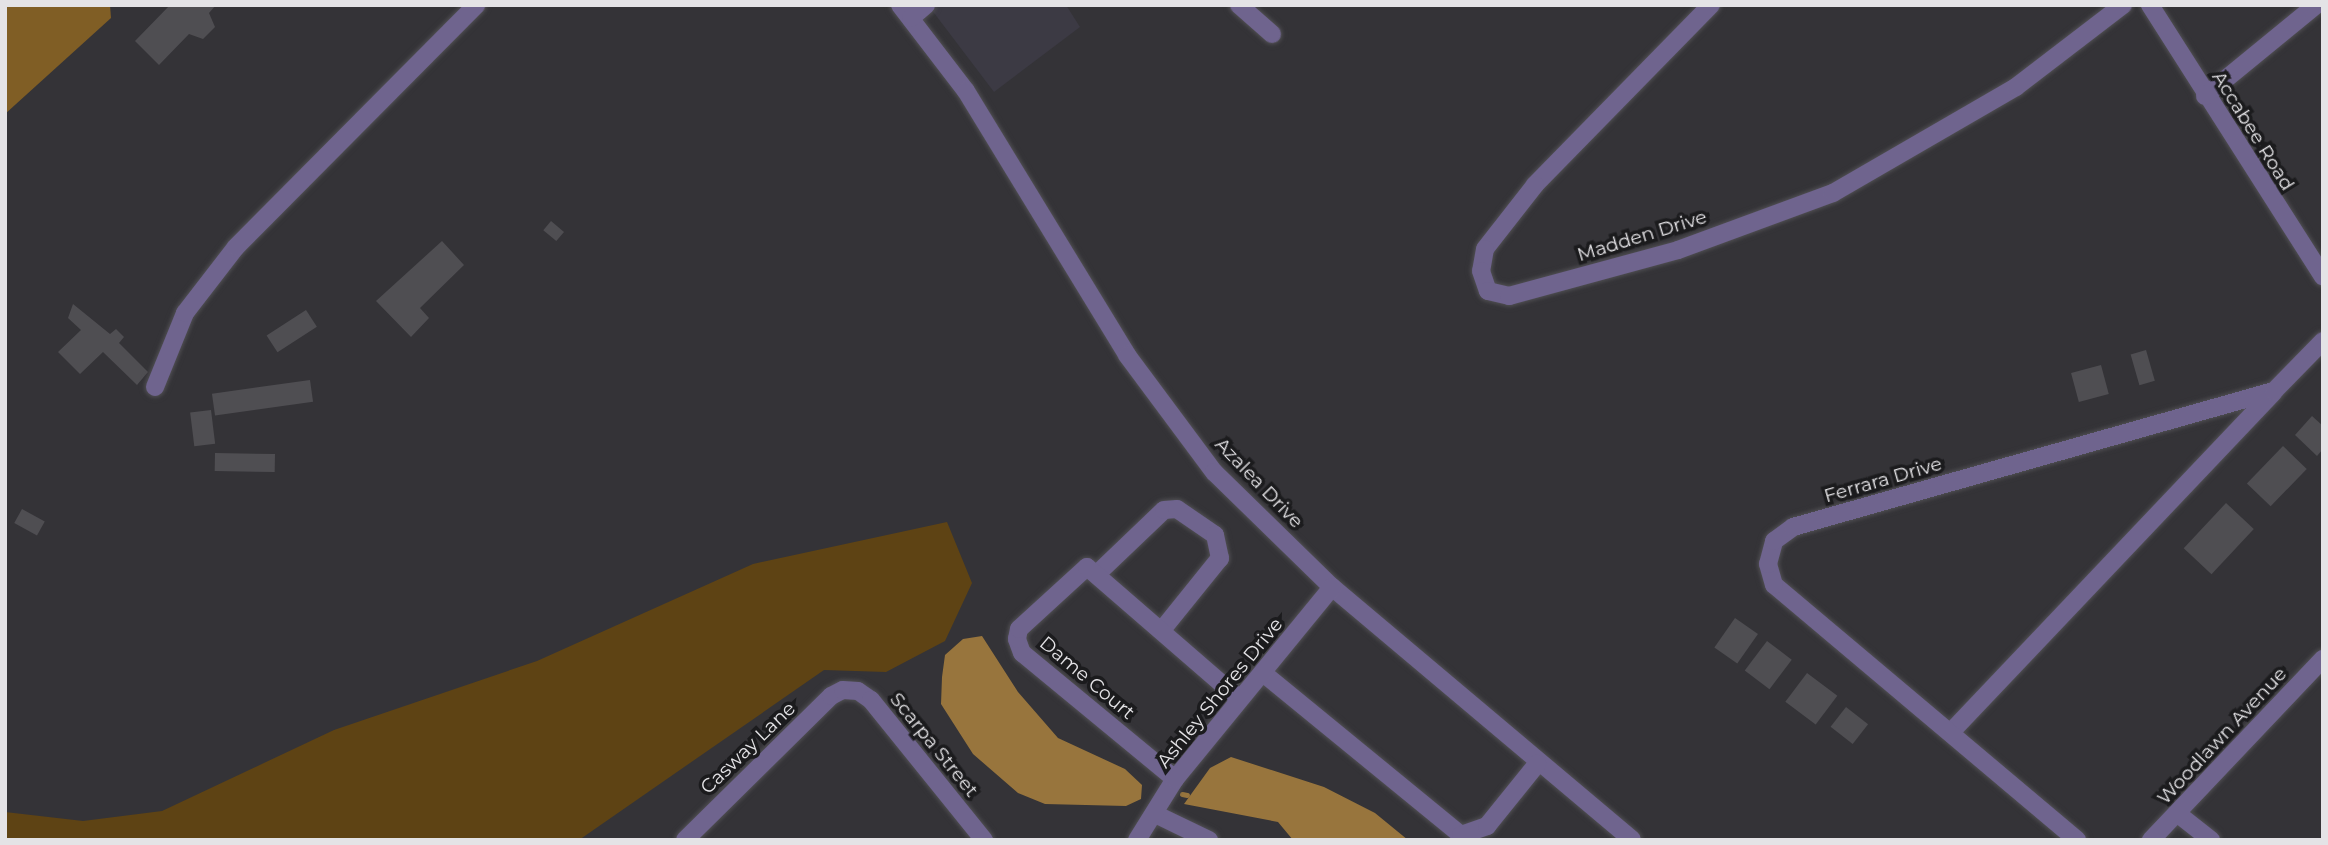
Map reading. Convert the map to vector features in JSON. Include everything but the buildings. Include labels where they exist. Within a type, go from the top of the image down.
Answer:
[{"type":"street","points":[[155,387],[185,313],[236,247],[475,5]]},
{"type":"street","points":[[905,12],[926,5]]},
{"type":"street","points":[[1240,5],[1272,34]]},
{"type":"street","name":"Madden Drive","points":[[1711,5],[1535,186],[1485,249],[1481,271],[1488,291],[1509,296],[1678,250],[1833,193],[2015,87],[2123,5]]},
{"type":"street","name":"Accabee Road","points":[[2150,5],[2205,96],[2323,277]]},
{"type":"street","points":[[2205,96],[2316,5]]},
{"type":"street","name":"Azalea Drive","points":[[905,12],[966,91],[1127,355],[1214,472],[1332,587],[1537,764],[1632,840]]},
{"type":"street","name":"Ferrara Drive","points":[[1952,731],[2323,341]]},
{"type":"street","name":"Ferrara Drive","points":[[2077,840],[1952,731],[1774,585],[1768,564],[1774,541],[1793,527],[2274,391]]},
{"type":"street","points":[[1162,630],[1220,558],[1214,536],[1177,509],[1164,510],[1098,573],[1238,698]]},
{"type":"street","name":"Dame Court","points":[[1098,573],[1087,567],[1076,572],[1019,629],[1017,639],[1022,653],[1175,779]]},
{"type":"street","name":"Ashley Shores Drive","points":[[1155,814],[1175,779],[1238,698],[1263,673],[1332,587]]},
{"type":"street","name":"Woodlawn Avenue","points":[[2151,840],[2323,659]]},
{"type":"street","points":[[1263,673],[1461,835],[1487,826],[1537,764]]},
{"type":"street","name":"Casway Lane","points":[[685,840],[831,696],[843,691]]},
{"type":"street","name":"Scarpa Street","points":[[843,691],[858,691],[871,700],[984,840]]},
{"type":"street","points":[[1137,840],[1155,814],[1209,840]]},
{"type":"street","points":[[2178,814],[2211,840]]},
{"type":"shaded area","points":[[5,5],[110,5],[111,18],[5,114]]},
{"type":"shaded area","points":[[928,5],[1066,5],[1080,27],[994,92]]},
{"type":"shaded area","points":[[947,522],[972,583],[945,641],[886,672],[824,670],[579,840],[5,840],[5,812],[83,821],[162,811],[334,730],[537,661],[753,564]]},
{"type":"shaded area","points":[[982,636],[1018,692],[1058,738],[1125,769],[1142,785],[1141,799],[1126,806],[1045,804],[1018,793],[973,754],[941,704],[942,677],[945,655],[963,639]]},
{"type":"shaded area","points":[[1231,757],[1324,787],[1375,813],[1408,840],[1293,840],[1278,822],[1184,804],[1210,768]]},
{"type":"waterway","points":[[1182,794],[1187,795]]}]
